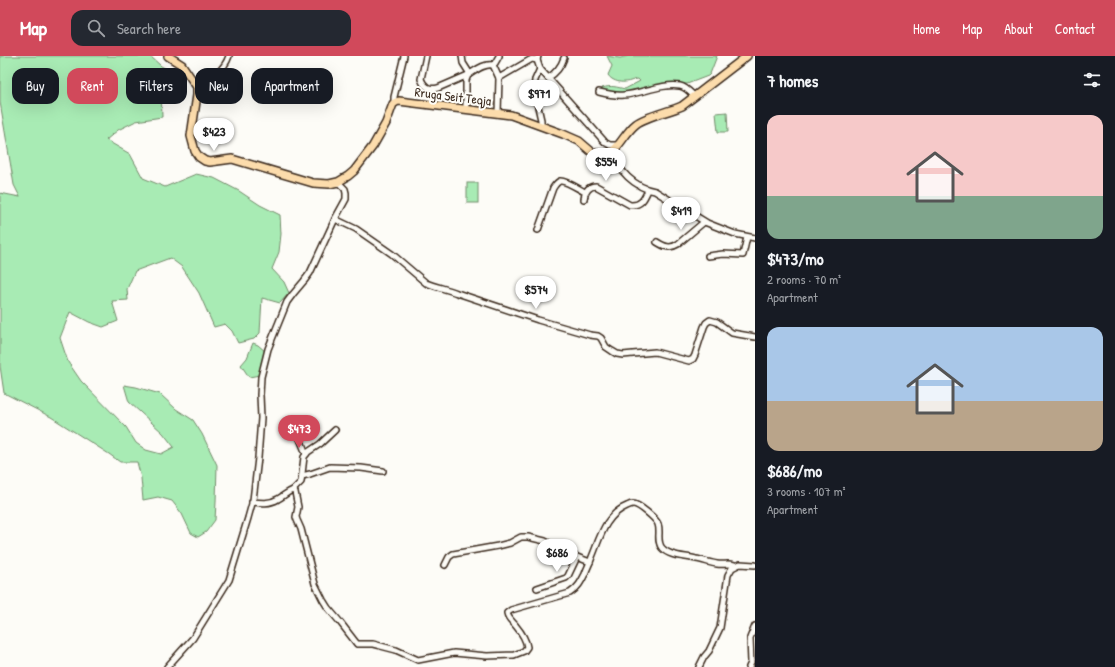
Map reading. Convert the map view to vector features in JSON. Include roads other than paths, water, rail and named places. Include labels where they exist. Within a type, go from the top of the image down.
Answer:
[{"type":"main road","points":[[168,56],[182,65],[195,84]]},
{"type":"main road","points":[[616,148],[634,125],[640,121],[677,108],[695,97],[747,56]]},
{"type":"main road","name":"Rruga Seit Teqja","points":[[394,102],[399,101],[511,115],[541,125],[579,141],[594,153],[609,153],[616,148]]},
{"type":"main road","points":[[196,104],[191,136],[195,151],[198,157],[202,160],[210,162],[232,159],[313,183],[329,184],[338,182],[348,176],[357,167],[386,123],[394,102]]},
{"type":"street","points":[[222,68],[226,64],[229,56]]},
{"type":"street","points":[[394,102],[404,56]]},
{"type":"street","points":[[426,56],[421,79],[426,87],[434,89],[485,66],[495,64],[499,56]]},
{"type":"street","points":[[462,56],[463,63],[469,74]]},
{"type":"street","points":[[499,78],[530,60],[537,58],[540,69],[605,142],[616,148],[614,155],[624,173],[635,183],[648,190],[655,191],[704,222],[747,237],[755,238]]},
{"type":"street","points":[[548,78],[557,70],[564,58]]},
{"type":"street","points":[[493,65],[499,78],[498,113]]},
{"type":"street","points":[[540,69],[535,80],[534,89],[541,125]]},
{"type":"street","points":[[466,106],[466,80],[469,74]]},
{"type":"street","points":[[599,92],[624,95],[668,86],[681,86],[695,97]]},
{"type":"street","points":[[538,230],[553,188],[556,184],[560,181],[564,181],[585,192]]},
{"type":"street","points":[[167,667],[193,638],[229,580],[248,518],[256,481],[261,418],[261,377],[268,349],[287,302],[310,273],[335,219],[344,204],[347,196],[345,188],[338,182]]},
{"type":"street","points":[[584,199],[585,192],[588,188],[596,186],[630,205],[635,205],[644,199],[648,190]]},
{"type":"street","points":[[335,219],[356,229],[392,254],[426,283],[448,289],[538,320],[598,336],[601,338],[606,347],[617,354],[623,355],[655,352],[689,361],[693,359],[704,326],[710,320],[718,322],[732,333],[755,337]]},
{"type":"street","points":[[657,242],[665,247],[675,246],[704,222]]},
{"type":"street","points":[[708,256],[723,254],[743,255],[747,237]]},
{"type":"street","points":[[294,423],[306,454]]},
{"type":"street","points":[[252,502],[260,503],[273,501],[299,485],[301,482],[304,457],[335,430]]},
{"type":"street","points":[[302,476],[330,467],[361,468],[382,471]]},
{"type":"street","points":[[293,490],[297,495],[298,507],[296,517],[301,529],[315,584],[322,600],[356,644],[373,644],[396,650],[418,660],[454,653],[487,656],[514,655],[524,651],[527,647],[525,641],[518,628],[508,617],[507,613],[511,610],[574,591],[579,586],[607,522],[621,509],[633,504],[643,508],[659,525],[660,544],[662,549],[667,552],[674,555],[718,564],[755,565]]},
{"type":"street","points":[[445,565],[452,554],[498,546],[510,543],[521,537],[542,539],[564,552],[590,562]]},
{"type":"street","points":[[537,588],[566,578],[577,557]]},
{"type":"street","points":[[699,667],[709,651],[720,628],[728,576],[735,565]]},
{"type":"street","points":[[749,667],[751,663],[750,638],[755,626]]}]
